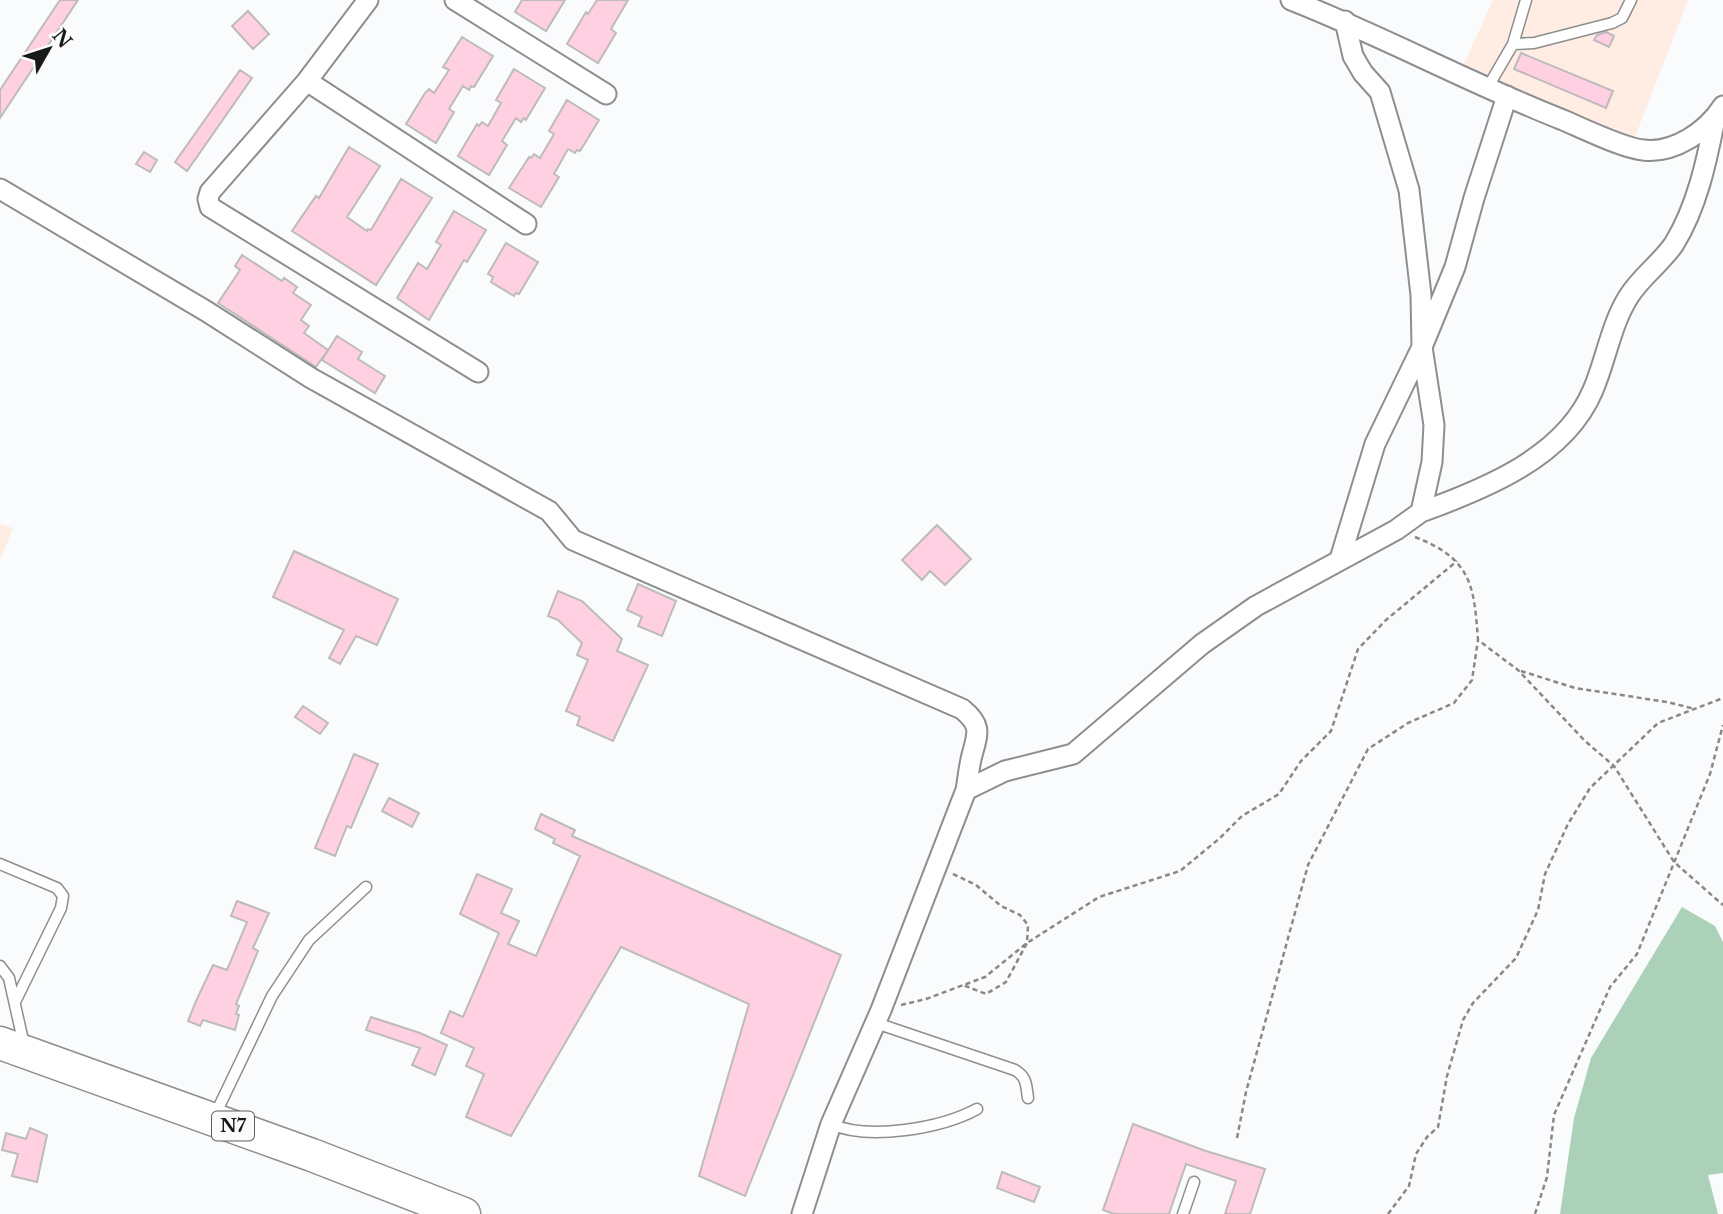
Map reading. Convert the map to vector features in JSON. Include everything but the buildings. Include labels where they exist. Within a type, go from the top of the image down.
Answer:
[{"type":"highway","name":"N7","points":[[13,1048],[213,1119],[464,1214]]},
{"type":"street","points":[[368,0],[307,81],[210,192],[210,207],[478,372]]},
{"type":"street","points":[[455,0],[606,94]]},
{"type":"street","points":[[1291,0],[1345,21],[1412,55],[1507,96],[1643,150],[1668,148],[1689,140],[1719,112]]},
{"type":"street","points":[[1345,21],[1353,56],[1363,73],[1380,92],[1409,190],[1421,295],[1422,347],[1434,425],[1432,462],[1421,512]]},
{"type":"street","points":[[307,81],[526,225]]},
{"type":"street","points":[[1340,559],[1375,444],[1422,347],[1455,267],[1507,96]]},
{"type":"street","points":[[966,790],[1005,771],[1073,754],[1202,644],[1256,606],[1396,530],[1421,512],[1463,497],[1550,448],[1579,417],[1593,390],[1628,296],[1673,245],[1684,224],[1719,112]]},
{"type":"street","points":[[0,189],[206,311],[311,378],[549,511],[573,540],[962,709],[973,718],[979,736],[972,754],[966,790],[878,1016],[831,1124],[802,1214]]},
{"type":"lane","points":[[1488,87],[1513,44],[1526,0]]},
{"type":"lane","points":[[1513,44],[1534,43],[1612,23],[1622,18],[1631,0]]},
{"type":"lane","points":[[0,864],[57,888],[63,896],[61,908],[15,1002]]},
{"type":"lane","points":[[213,1119],[272,996],[309,940],[366,887]]},
{"type":"lane","points":[[0,966],[9,978],[15,1002],[13,1048]]},
{"type":"lane","points":[[878,1016],[1015,1070],[1026,1080],[1028,1098]]},
{"type":"lane","points":[[831,1124],[843,1129],[887,1132],[961,1117],[977,1109]]},
{"type":"lane","points":[[1183,1214],[1194,1182]]},
{"type":"path","points":[[1237,1138],[1293,911],[1308,865],[1368,749],[1408,723],[1454,703],[1472,680],[1478,640],[1475,594],[1457,561],[1437,546],[1396,530]]},
{"type":"path","points":[[878,1016],[985,977],[1027,943],[1099,897],[1180,871],[1242,816],[1279,794],[1301,761],[1331,731],[1358,649],[1386,620],[1457,561]]},
{"type":"path","points":[[1478,640],[1518,670],[1585,741],[1614,766],[1674,862],[1723,905]]},
{"type":"path","points":[[1518,670],[1575,688],[1695,709]]},
{"type":"path","points":[[1388,1214],[1409,1186],[1416,1154],[1427,1137],[1438,1127],[1447,1076],[1463,1020],[1473,1003],[1516,958],[1538,910],[1545,874],[1568,824],[1590,788],[1658,723],[1723,698]]},
{"type":"path","points":[[1535,1214],[1548,1177],[1554,1115],[1610,987],[1637,954],[1710,774],[1723,725]]},
{"type":"path","points":[[937,866],[976,885],[1001,906],[1020,915],[1028,925],[1027,943],[1006,982],[986,994],[962,984]]},
{"type":"shaded area","points":[[1493,0],[1688,0],[1628,155],[1454,86]]},
{"type":"shaded area","points":[[0,524],[13,528],[0,560]]},
{"type":"green space","points":[[1682,907],[1715,926],[1723,942],[1723,1173],[1708,1175],[1718,1214],[1560,1214],[1574,1118],[1591,1058]]}]
